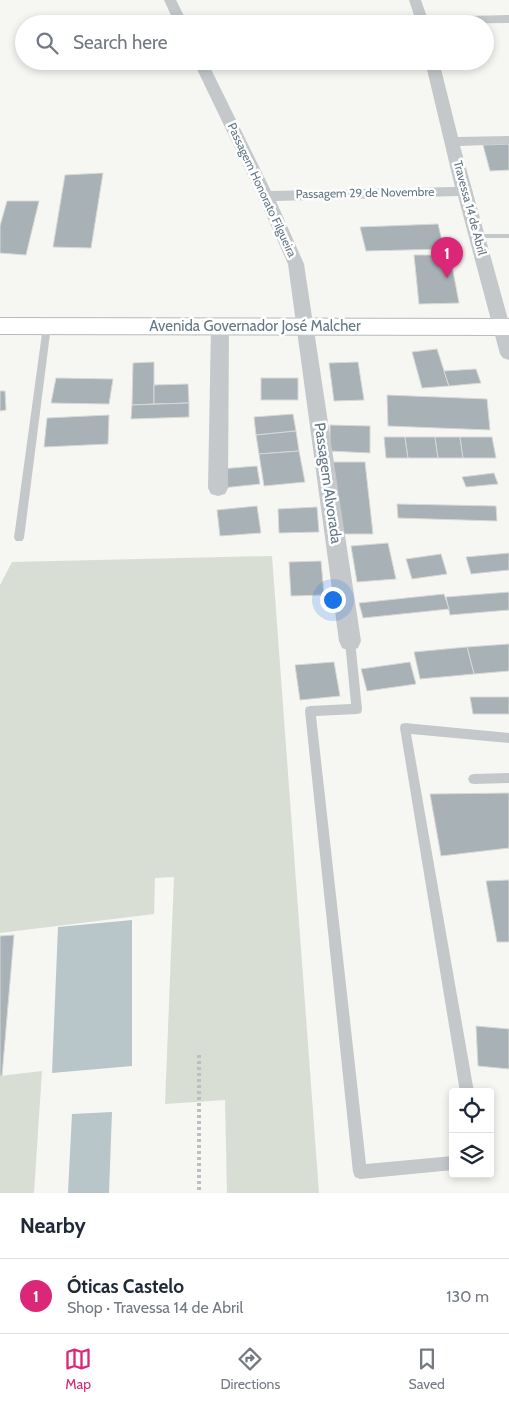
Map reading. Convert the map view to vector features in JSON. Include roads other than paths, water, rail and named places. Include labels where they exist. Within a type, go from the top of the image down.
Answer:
[{"type":"main road","name":"Avenida Governador José Malcher","points":[[0,326],[305,325],[505,327]]},
{"type":"street","points":[[170,0],[178,15]]},
{"type":"street","points":[[415,0],[420,15]]},
{"type":"street","points":[[494,20],[509,19]]},
{"type":"street","name":"Passagem Honorato Filgueira","points":[[204,70],[266,196],[296,264],[305,325]]},
{"type":"street","name":"Travessa 14 de Abril","points":[[434,70],[464,191],[505,327],[509,354]]},
{"type":"street","points":[[452,142],[509,140]]},
{"type":"street","name":"Passagem 29 de Novembre","points":[[266,196],[464,191]]},
{"type":"street","name":"Passagem Alvorada","points":[[305,325],[350,641]]},
{"type":"street","points":[[218,488],[220,326]]},
{"type":"lane","points":[[477,236],[509,236]]},
{"type":"lane","points":[[19,538],[47,326]]},
{"type":"lane","points":[[350,641],[357,709],[310,711],[360,1172],[449,1163]]},
{"type":"lane","points":[[465,1088],[405,728],[509,738]]},
{"type":"lane","points":[[474,779],[509,778]]},
{"type":"place","name":"Óticas Castelo","points":[[447,278]]}]
